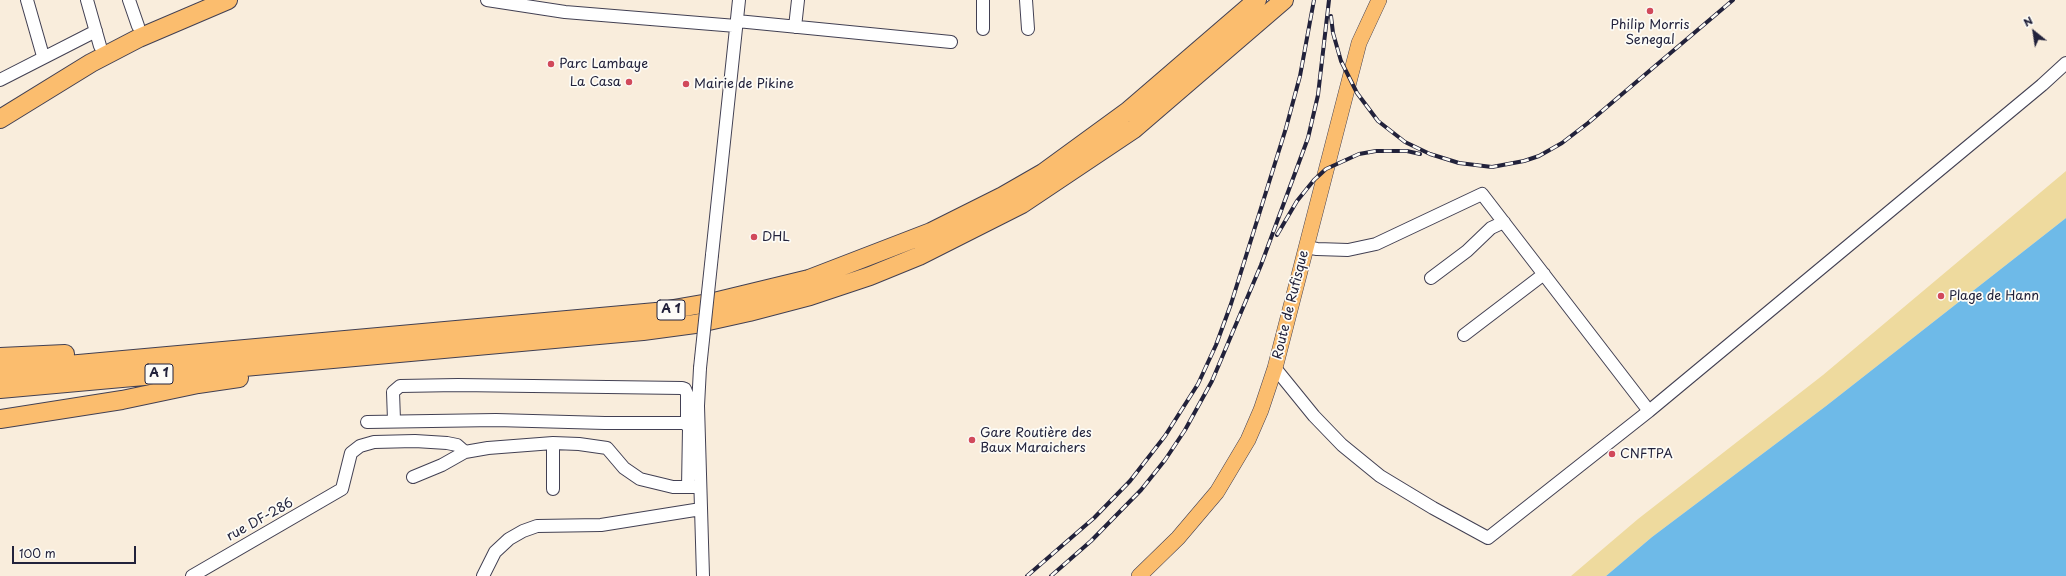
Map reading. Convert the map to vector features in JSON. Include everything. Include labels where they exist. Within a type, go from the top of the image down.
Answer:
[{"type":"highway","points":[[0,105],[98,38],[138,26],[198,0]]},
{"type":"highway","points":[[0,119],[91,64],[139,38],[228,0]]},
{"type":"highway","name":"A 1","points":[[0,371],[656,312],[714,302],[809,279],[931,232],[1003,196],[1043,173],[1128,111],[1257,0]]},
{"type":"highway","name":"A 1","points":[[0,389],[605,335],[695,324],[750,312],[810,296],[870,276],[939,247],[1022,204],[1092,159],[1134,129],[1284,0]]},
{"type":"highway","points":[[0,357],[139,350],[151,351],[164,356]]},
{"type":"highway","points":[[0,419],[122,400],[219,380],[289,372],[300,369],[317,360]]},
{"type":"main road","name":"Route de Rufisque","points":[[1139,576],[1178,538],[1217,492],[1248,440],[1275,368],[1359,43],[1379,0]]},
{"type":"street","points":[[27,0],[43,56]]},
{"type":"street","points":[[0,80],[43,56],[98,38],[87,0]]},
{"type":"street","points":[[129,0],[138,26]]},
{"type":"street","points":[[487,0],[551,11],[796,27],[951,42]]},
{"type":"street","points":[[694,487],[700,368],[739,0]]},
{"type":"street","points":[[796,27],[798,0]]},
{"type":"street","points":[[983,0],[983,30]]},
{"type":"street","points":[[1026,0],[1028,29]]},
{"type":"street","points":[[1275,368],[1300,400],[1329,432],[1342,445],[1374,471],[1433,508],[1488,538],[1649,411],[2042,85],[2066,62]]},
{"type":"street","points":[[1306,247],[1317,249],[1348,250],[1376,244],[1482,194],[1649,411]]},
{"type":"street","points":[[1431,278],[1467,251],[1491,228],[1504,222]]},
{"type":"street","points":[[1464,335],[1544,274]]},
{"type":"street","points":[[394,420],[393,392],[400,386],[458,385],[685,389],[687,394],[687,425],[694,487],[701,509],[703,576]]},
{"type":"street","points":[[367,422],[394,420],[682,422],[687,425]]},
{"type":"street","name":"rue DF-286","points":[[192,576],[342,489],[351,453],[360,446],[374,442],[415,441],[457,445],[465,452]]},
{"type":"street","points":[[413,477],[442,465],[465,452],[488,448],[553,443],[579,444],[607,448],[624,468],[640,479],[673,487],[694,487]]},
{"type":"street","points":[[553,443],[554,489]]},
{"type":"street","points":[[483,576],[495,552],[508,539],[537,526],[601,526],[701,509]]},
{"type":"sand","name":"Plage de Hann","points":[[2066,171],[2066,218],[1826,406],[1652,537],[1606,576],[1571,576],[1638,519],[1823,375]]},
{"type":"water","points":[[2066,218],[2066,576],[1606,576],[1652,537],[1826,406]]},
{"type":"railway","points":[[1027,576],[1094,518],[1130,481],[1165,436],[1198,384],[1216,345],[1231,304],[1286,128],[1300,76],[1314,0]]},
{"type":"railway","points":[[1051,576],[1091,541],[1141,490],[1165,460],[1185,430],[1212,381],[1261,265],[1308,138],[1318,95],[1329,0]]},
{"type":"railway","points":[[1331,16],[1333,33],[1341,61],[1357,93],[1378,121],[1405,142],[1430,154],[1459,163],[1492,167],[1524,161],[1539,156],[1562,143],[1588,123],[1733,0]]},
{"type":"railway","points":[[1277,235],[1297,201],[1314,180],[1326,169],[1359,154],[1376,151],[1407,151],[1420,154]]},
{"type":"place","name":"Philip Morris Senegal","points":[[1650,11]]},
{"type":"place","name":"Parc Lambaye","points":[[551,64]]},
{"type":"place","name":"La Casa","points":[[629,82]]},
{"type":"place","name":"Mairie de Pikine","points":[[686,84]]},
{"type":"place","name":"DHL","points":[[754,237]]},
{"type":"place","name":"Plage de Hann","points":[[1941,296]]},
{"type":"place","name":"Gare Routière des Baux Maraichers","points":[[972,440]]},
{"type":"place","name":"CNFTPA","points":[[1612,454]]}]
